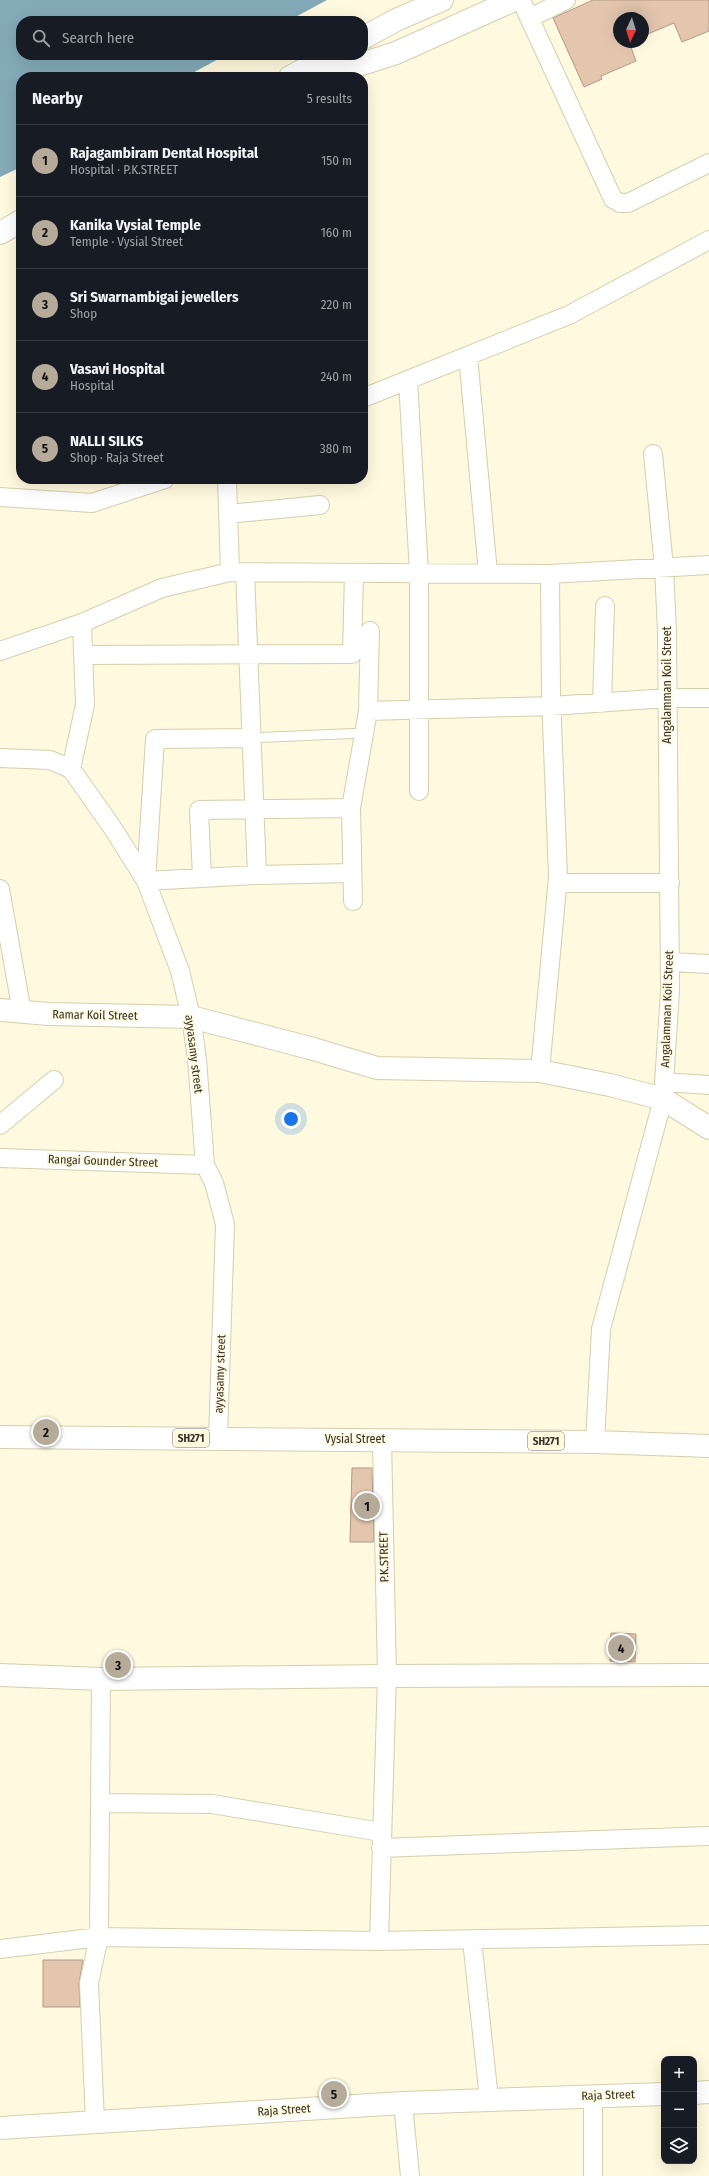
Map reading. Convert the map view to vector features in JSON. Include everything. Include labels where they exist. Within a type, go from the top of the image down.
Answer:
[{"type":"main road","points":[[368,35],[396,20],[442,0]]},
{"type":"main road","points":[[337,72],[396,53],[514,0]]},
{"type":"main road","points":[[299,72],[322,60]]},
{"type":"main road","points":[[0,233],[16,224]]},
{"type":"main road","name":"Ramar Koil Street","points":[[0,1010],[191,1017],[310,1048],[376,1068],[540,1072],[610,1085],[664,1091],[709,1128]]},
{"type":"main road","name":"Vysial Street","points":[[0,1437],[382,1439],[595,1442],[709,1446]]},
{"type":"main road","points":[[0,1675],[101,1679],[709,1675]]},
{"type":"main road","points":[[697,2093],[709,2092]]},
{"type":"main road","name":"Raja Street","points":[[0,2128],[403,2103],[661,2094]]},
{"type":"street","points":[[521,0],[613,199],[620,203],[628,203],[709,162]]},
{"type":"street","points":[[530,18],[566,0]]},
{"type":"street","points":[[368,396],[569,315],[709,240]]},
{"type":"street","points":[[468,356],[488,573]]},
{"type":"street","points":[[408,380],[419,573],[418,791]]},
{"type":"street","name":"Angalamman Koil Street","points":[[595,1442],[601,1329],[664,1091],[670,962],[667,698],[668,632],[664,567],[653,454]]},
{"type":"street","points":[[0,497],[92,503],[150,484]]},
{"type":"street","points":[[227,484],[228,514],[238,572],[249,653],[257,875]]},
{"type":"street","points":[[228,514],[320,505]]},
{"type":"street","points":[[0,651],[82,623],[162,588],[238,572],[550,574],[664,567],[709,566]]},
{"type":"street","points":[[83,655],[249,653],[352,654],[354,573]]},
{"type":"street","points":[[540,1072],[558,883],[551,706],[550,574]]},
{"type":"street","points":[[602,703],[605,606]]},
{"type":"street","points":[[0,758],[50,760],[71,769],[85,705],[82,623]]},
{"type":"street","points":[[353,901],[351,808],[368,711],[370,631]]},
{"type":"street","points":[[368,711],[551,706],[667,698],[709,698]]},
{"type":"street","points":[[251,738],[155,739],[146,881],[257,875],[352,873]]},
{"type":"street","name":"ayyasamy street","points":[[71,769],[108,820],[146,881],[180,971],[191,1017],[197,1058],[205,1165],[214,1184],[225,1224],[218,1438]]},
{"type":"street","points":[[202,878],[199,810],[351,808]]},
{"type":"street","points":[[558,883],[670,882]]},
{"type":"street","points":[[0,889],[22,1012]]},
{"type":"street","points":[[670,962],[709,964]]},
{"type":"street","points":[[0,1125],[54,1080]]},
{"type":"street","points":[[664,1091],[709,1085]]},
{"type":"street","name":"Rangai Gounder Street","points":[[0,1158],[205,1165]]},
{"type":"street","name":"P.K.STREET","points":[[379,1942],[386,1676],[382,1439]]},
{"type":"street","points":[[95,2122],[89,1983],[99,1937],[101,1679]]},
{"type":"street","points":[[100,1803],[212,1804],[381,1840],[709,1836]]},
{"type":"street","points":[[0,1949],[99,1937],[379,1942],[709,1934]]},
{"type":"street","points":[[472,1940],[490,2100]]},
{"type":"street","points":[[593,2096],[593,2176]]},
{"type":"street","points":[[403,2103],[410,2176]]},
{"type":"lane","points":[[251,738],[364,733]]},
{"type":"water","points":[[0,0],[327,0],[297,16],[16,16],[16,60],[217,60],[194,72],[16,72],[16,169],[0,177]]},
{"type":"building","points":[[593,0],[709,0],[709,31],[682,42],[674,23],[649,33],[649,12],[613,12],[613,48],[631,48],[636,61],[601,76],[602,79],[584,87],[553,18]]},
{"type":"building","points":[[352,1468],[372,1468],[374,1542],[350,1542]]},
{"type":"building","points":[[611,1633],[636,1634],[635,1662],[610,1661]]},
{"type":"building","points":[[43,1960],[83,1960],[79,1983],[80,2007],[43,2007]]},
{"type":"place","name":"Kanika Vysial Temple","points":[[46,1432]]},
{"type":"place","name":"Rajagambiram Dental Hospital","points":[[367,1506]]},
{"type":"place","name":"Vasavi Hospital","points":[[621,1648]]},
{"type":"place","name":"Sri Swarnambigai jewellers","points":[[118,1665]]},
{"type":"place","name":"NALLI SILKS","points":[[334,2094]]}]
